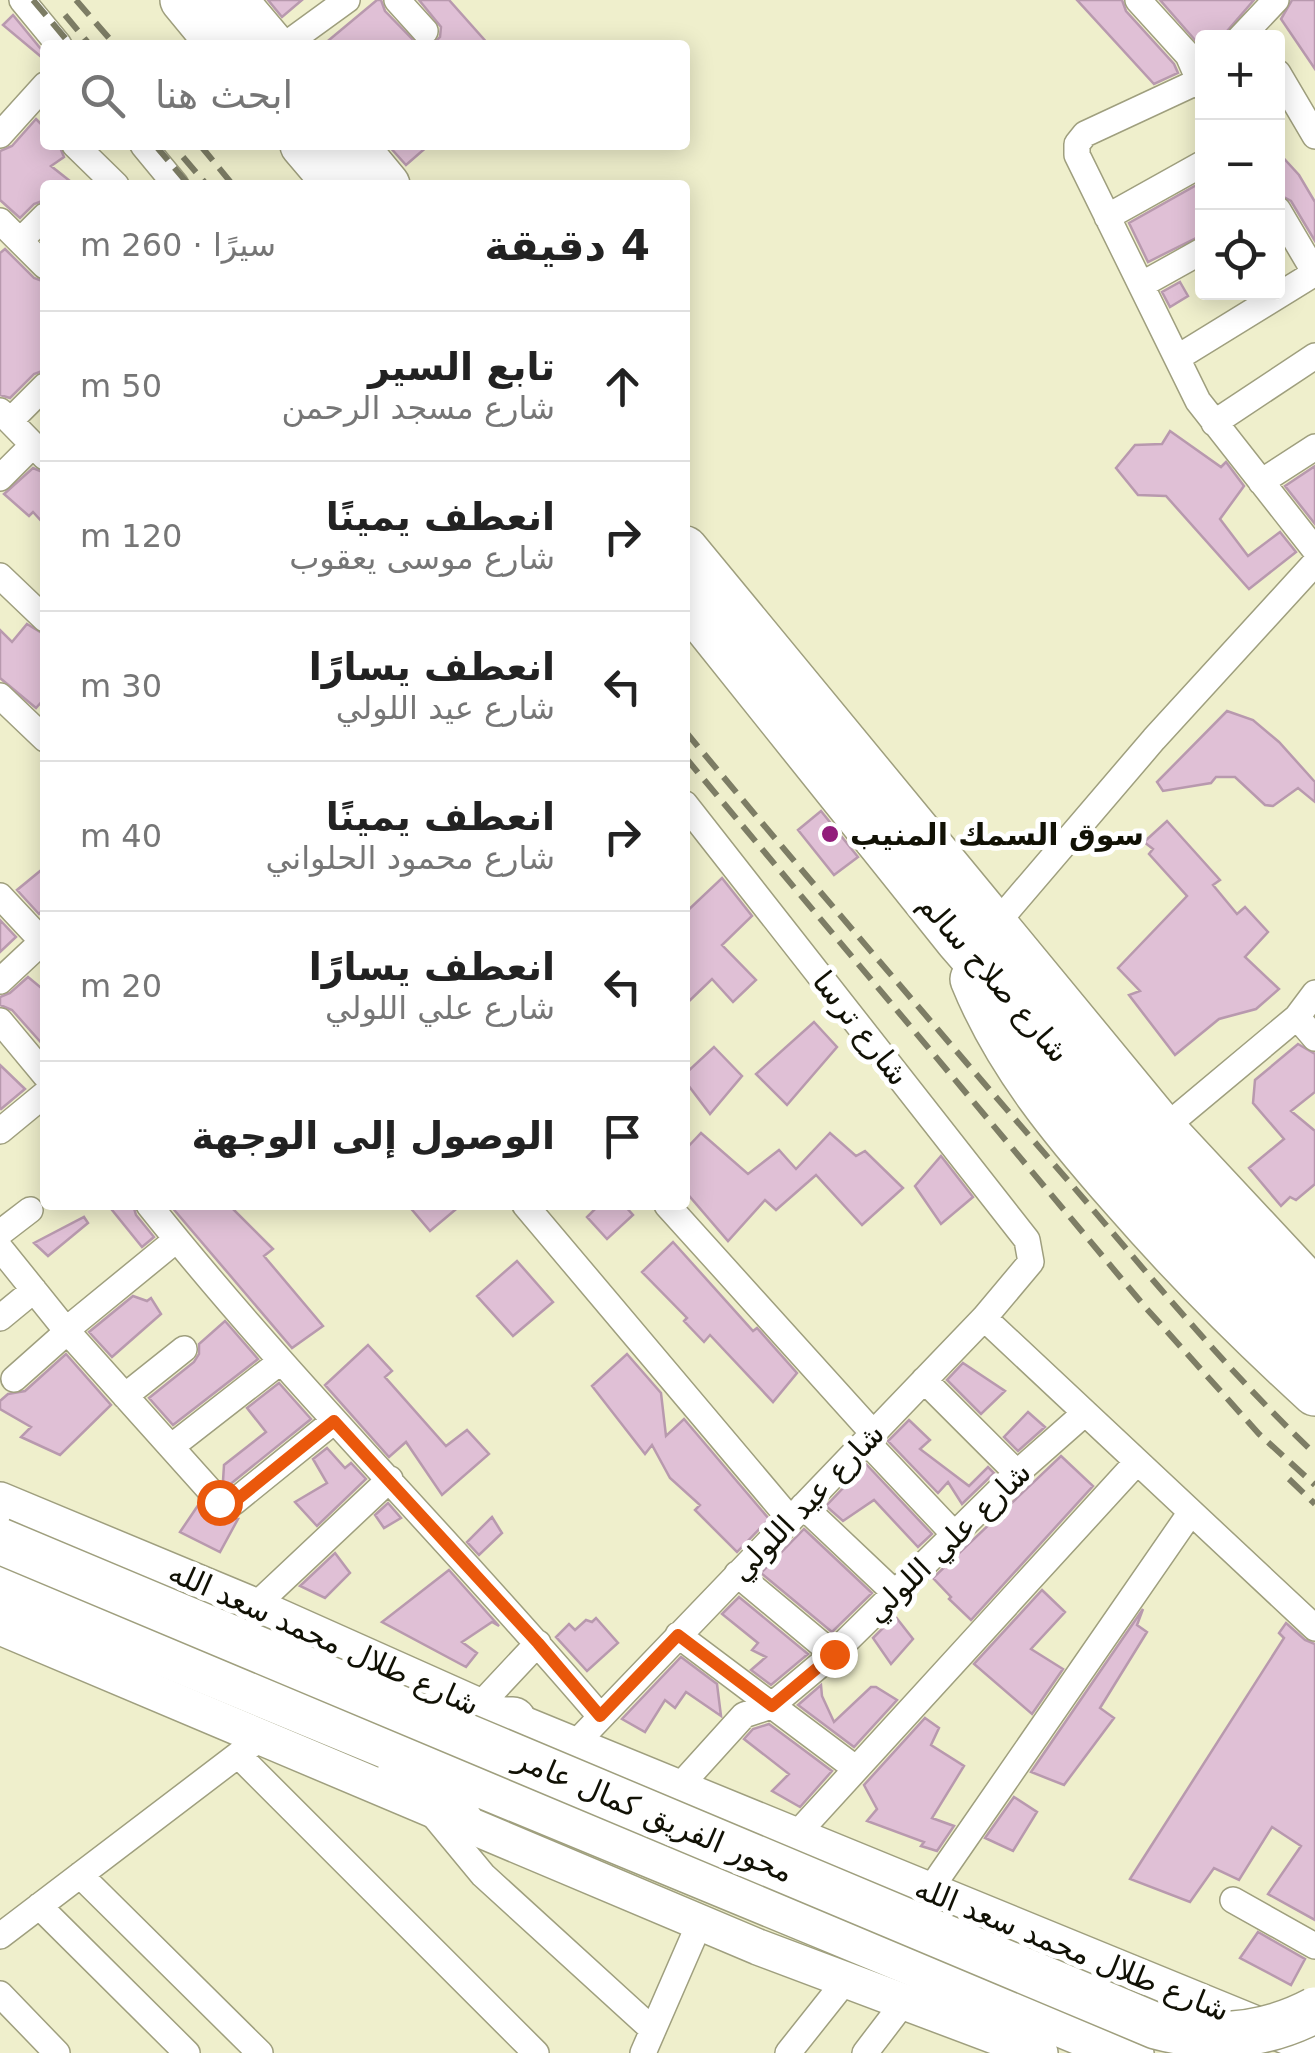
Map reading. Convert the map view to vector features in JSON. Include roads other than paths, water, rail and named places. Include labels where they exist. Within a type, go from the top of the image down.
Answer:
[{"type":"highway","points":[[183,0],[216,40]]},
{"type":"highway","points":[[234,0],[268,40]]},
{"type":"highway","points":[[307,150],[333,180]]},
{"type":"highway","points":[[358,150],[382,180]]},
{"type":"highway","name":"شارع صلاح سالم","points":[[690,556],[976,933],[1272,1302],[1315,1346]]},
{"type":"highway","name":"شارع صلاح سالم","points":[[690,606],[976,933],[1315,1292]]},
{"type":"highway","points":[[976,933],[986,1007],[1031,1086],[1100,1172],[1206,1289],[1315,1392]]},
{"type":"highway","name":"محور الفريق كمال عامر","points":[[0,1541],[197,1646],[1132,2053]]},
{"type":"highway","name":"محور الفريق كمال عامر","points":[[0,1586],[197,1646],[1156,2026],[1198,2035],[1270,2029],[1302,2038]]},
{"type":"highway","points":[[433,1802],[210,1688],[197,1646],[252,1636],[483,1708]]},
{"type":"main road","name":"شارع طلال محمد سعد الله","points":[[0,1500],[255,1606],[483,1708],[929,1891],[1302,2038]]},
{"type":"main road","points":[[0,1627],[249,1746],[433,1802],[700,1922],[1040,2053]]},
{"type":"street","points":[[22,0],[56,40]]},
{"type":"street","points":[[292,40],[346,0]]},
{"type":"street","points":[[397,0],[424,31]]},
{"type":"street","points":[[1253,30],[1276,0]]},
{"type":"street","points":[[1143,2],[1195,68]]},
{"type":"street","points":[[1195,79],[1085,134],[1077,144],[1076,155],[1198,401],[1315,550]]},
{"type":"street","points":[[1285,85],[1315,136]]},
{"type":"street","points":[[0,135],[40,101]]},
{"type":"street","points":[[79,150],[111,180]]},
{"type":"street","points":[[147,150],[172,180]]},
{"type":"street","points":[[1107,218],[1195,168]]},
{"type":"street","points":[[0,221],[40,261]]},
{"type":"street","points":[[20,241],[40,221]]},
{"type":"street","points":[[1177,358],[1315,273],[1285,222]]},
{"type":"street","points":[[1140,285],[1195,255]]},
{"type":"street","points":[[1214,423],[1315,356]]},
{"type":"street","points":[[0,478],[39,451],[5,416],[40,390]]},
{"type":"street","points":[[1261,482],[1315,446]]},
{"type":"street","points":[[976,933],[1315,563]]},
{"type":"street","points":[[0,576],[40,613]]},
{"type":"street","points":[[0,696],[40,734]]},
{"type":"street","name":"شارع ترسا","points":[[690,810],[1027,1240],[1032,1254]]},
{"type":"street","points":[[0,896],[40,937]]},
{"type":"street","points":[[0,980],[40,945]]},
{"type":"street","points":[[1163,1128],[1298,1017],[1315,993]]},
{"type":"street","points":[[1298,1017],[1315,1038]]},
{"type":"street","points":[[0,1022],[40,1069]]},
{"type":"street","points":[[0,1131],[40,1098]]},
{"type":"street","points":[[0,1233],[30,1210]]},
{"type":"street","points":[[153,1210],[280,1362],[390,1479],[600,1716]]},
{"type":"street","points":[[530,1210],[796,1513],[895,1594]]},
{"type":"street","points":[[671,1210],[954,1534]]},
{"type":"street","points":[[14,1379],[176,1240]]},
{"type":"street","points":[[0,1248],[219,1502],[228,1505],[334,1421]]},
{"type":"street","name":"شارع عيد اللولي","points":[[574,1745],[984,1318],[1027,1270],[1032,1254]]},
{"type":"street","points":[[0,1318],[34,1290]]},
{"type":"street","points":[[984,1318],[1315,1628]]},
{"type":"street","points":[[125,1396],[184,1349]]},
{"type":"street","points":[[171,1447],[280,1362]]},
{"type":"street","points":[[924,1380],[1017,1473]]},
{"type":"street","name":"شارع علي اللولي","points":[[678,1788],[744,1715],[772,1706],[834,1654],[1017,1473],[1085,1413]]},
{"type":"street","points":[[795,1836],[1137,1462]]},
{"type":"street","points":[[255,1606],[390,1479]]},
{"type":"street","points":[[929,1891],[1191,1512]]},
{"type":"street","points":[[737,1574],[834,1654]]},
{"type":"street","points":[[678,1635],[855,1768]]},
{"type":"street","points":[[483,1708],[538,1643]]},
{"type":"street","points":[[0,1936],[249,1746],[536,2053]]},
{"type":"street","points":[[433,1802],[483,1876],[651,2045],[700,1922]]},
{"type":"street","points":[[80,1875],[260,2053]]},
{"type":"street","points":[[1233,1900],[1315,1946]]},
{"type":"street","points":[[40,1906],[187,2053]]},
{"type":"street","points":[[788,2053],[846,1980]]},
{"type":"street","points":[[0,1994],[57,2053]]},
{"type":"street","points":[[1302,2038],[1315,1997]]},
{"type":"street","points":[[865,2053],[904,2002]]},
{"type":"railway","points":[[33,0],[67,40]]},
{"type":"railway","points":[[76,0],[111,40]]},
{"type":"railway","points":[[65,15],[86,40]]},
{"type":"railway","points":[[159,150],[185,180]]},
{"type":"railway","points":[[204,150],[229,180]]},
{"type":"railway","points":[[183,157],[203,180]]},
{"type":"railway","points":[[690,737],[1187,1319],[1315,1454]]},
{"type":"railway","points":[[690,763],[1146,1308],[1259,1434],[1315,1485]]},
{"type":"railway","points":[[1289,1479],[1315,1504]]},
{"type":"place","name":"سوق السمك المنيب","points":[[830,834]]}]
